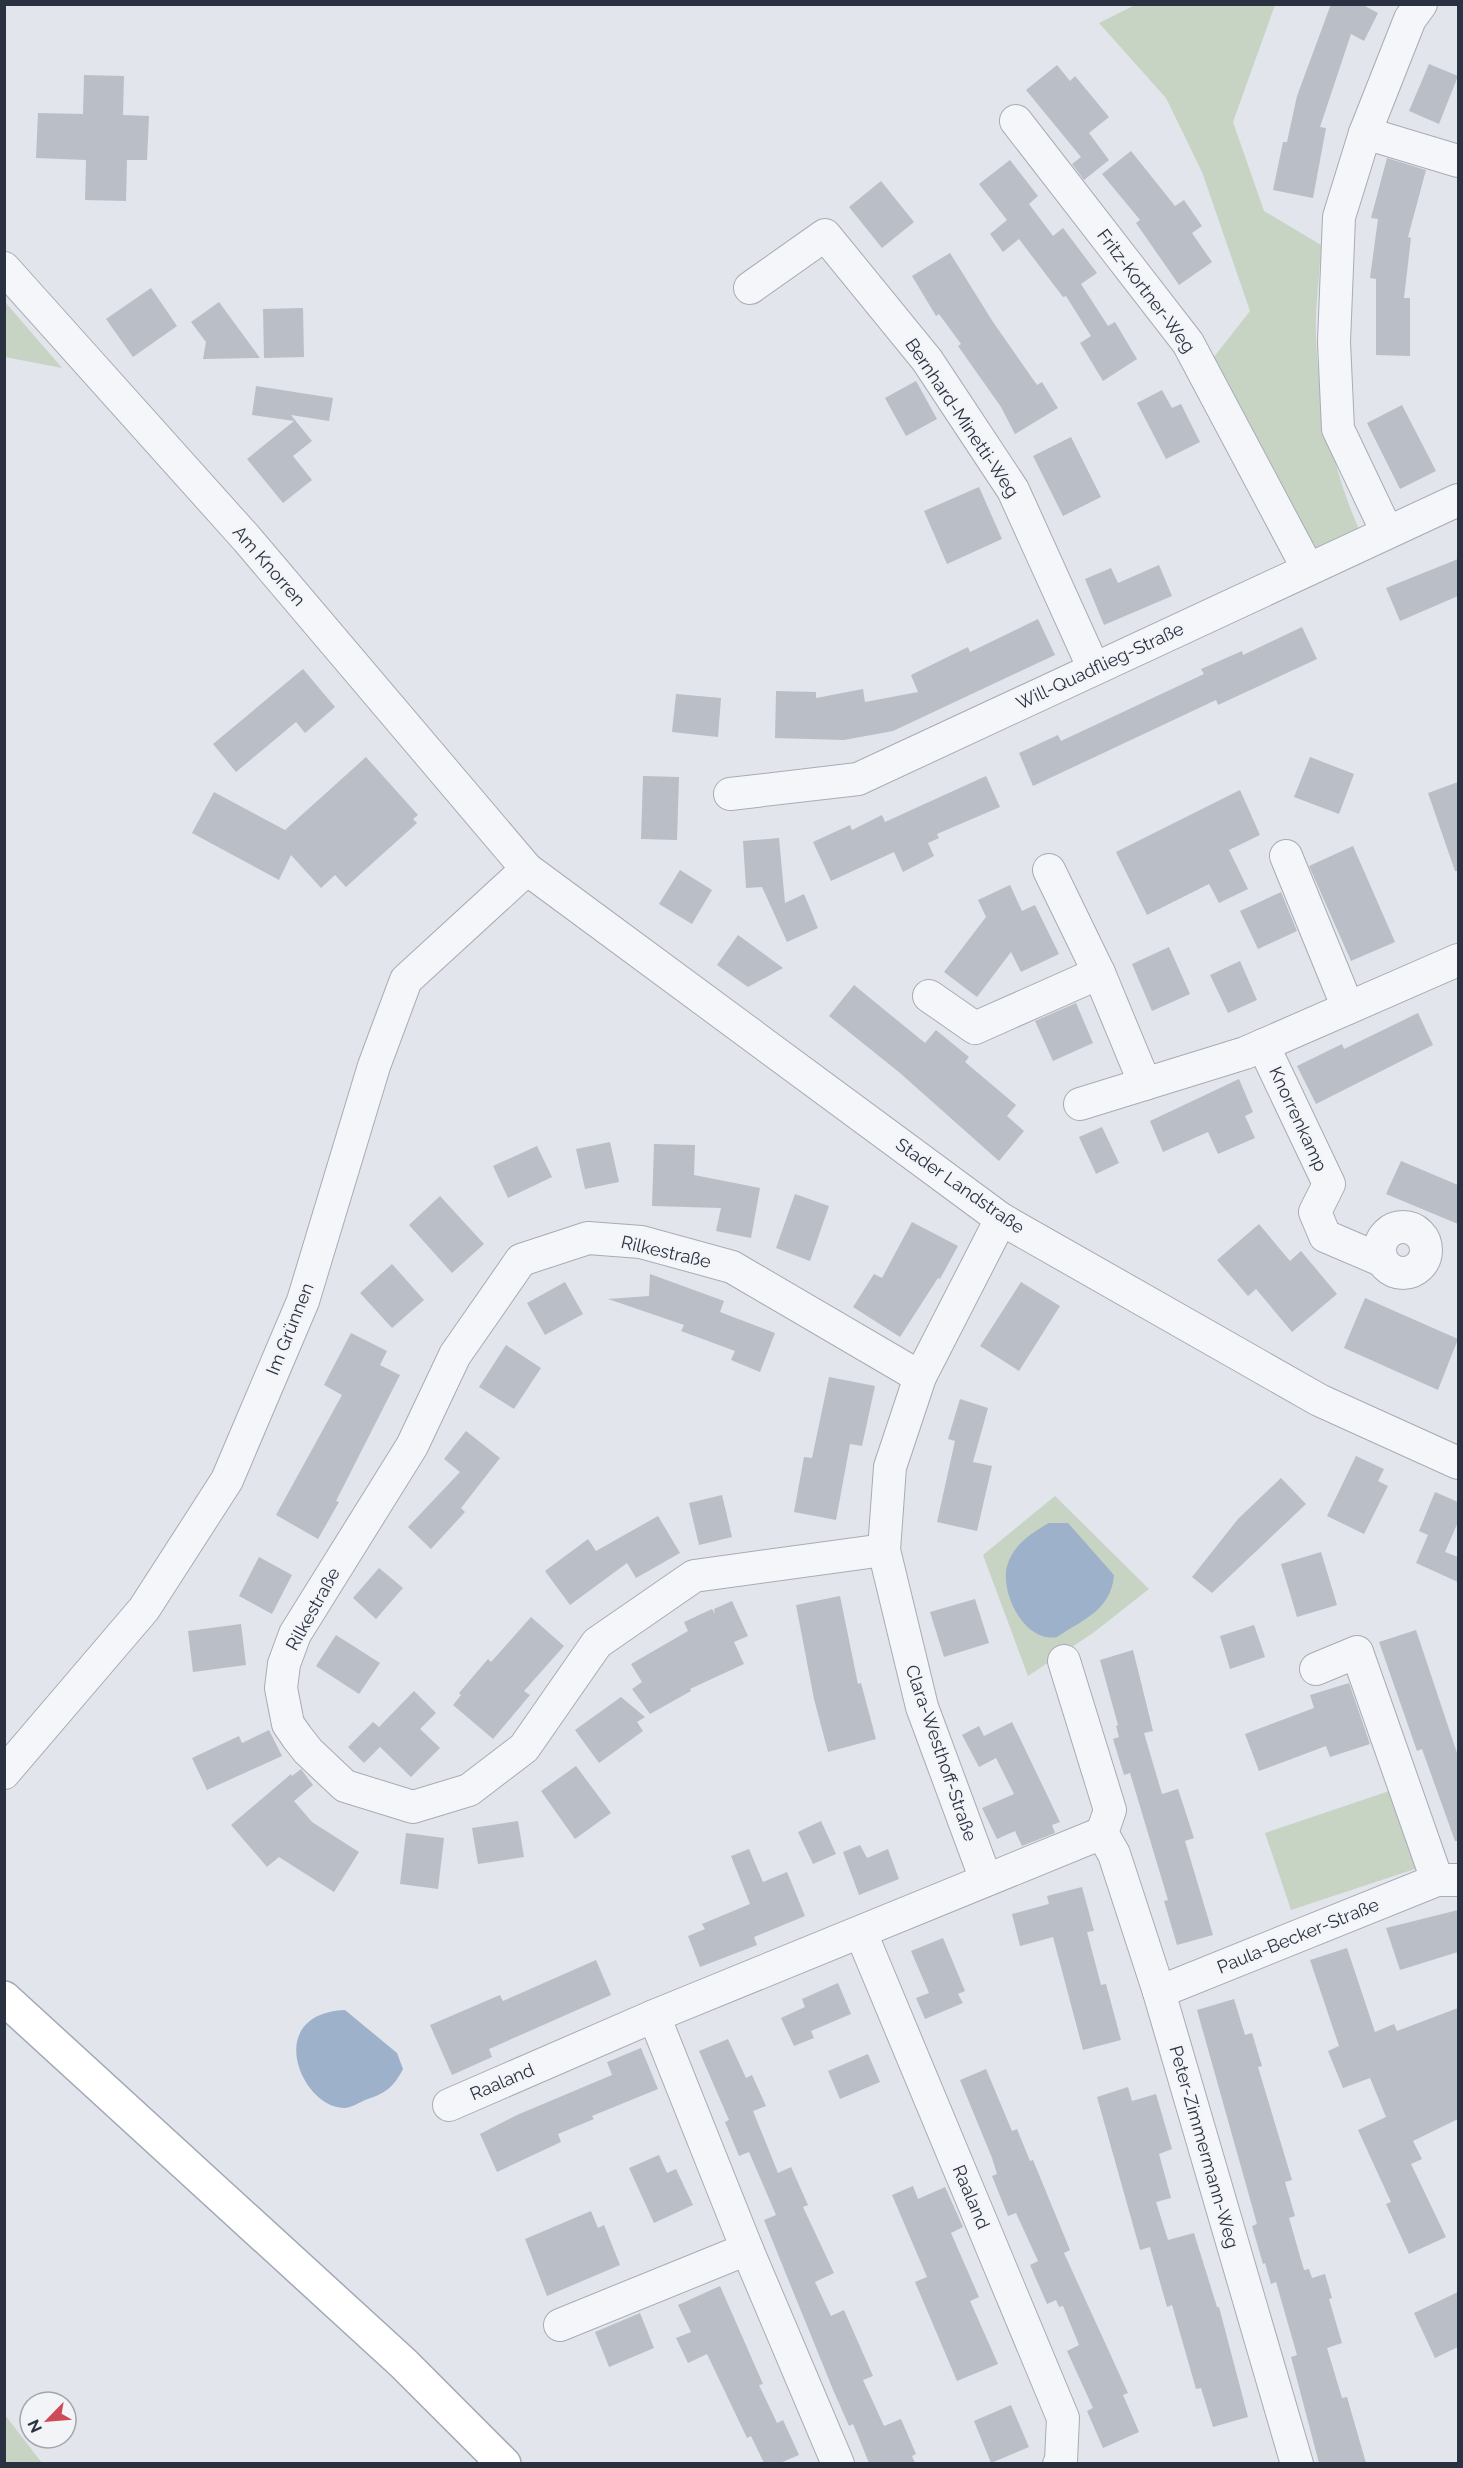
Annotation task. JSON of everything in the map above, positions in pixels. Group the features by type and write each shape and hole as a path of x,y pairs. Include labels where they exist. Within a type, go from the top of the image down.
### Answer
{"main road":[{"path":"4,1998 403,2363 504,2463"}],"street":[{"path":"1387,532 1338,429 1334,342 1339,217 1365,133 1410,19 1421,4"},
{"name":"Fritz-Kortner-Weg","path":"1016,121 1188,343 1308,569"},
{"path":"1365,133 1458,161"},
{"name":"Bernhard-Minetti-Weg","path":"750,288 825,235 927,360 1012,490 1094,669"},
{"name":"Am Knorren","path":"4,268 254,548 527,870"},
{"name":"Will-Quadflieg-Straße","path":"730,794 858,779 1458,500"},
{"path":"1286,856 1348,1008"},
{"name":"Stader Landstraße","path":"527,870 1001,1219 1319,1400 1458,1463"},
{"name":"Im Grünnen","path":"4,1773 144,1610 227,1480 303,1301 374,1066 406,980 527,870"},
{"path":"1049,870 1099,973 1145,1084"},
{"name":"Knorrenkamp","path":"1080,1104 1263,1045 1458,960"},
{"path":"929,996 975,1028 1099,973"},
{"name":"Knorrenkamp","path":"1263,1045 1329,1184 1315,1212 1325,1236 1381,1260"},
{"name":"Clara-Westhoff-Straße","path":"986,1880 922,1707 884,1550 890,1467 920,1377 1001,1219"},
{"name":"Rilkestraße","path":"884,1550 694,1576 597,1643 524,1748 469,1790 413,1807 345,1786 308,1751 288,1724 281,1688 284,1664 295,1634 412,1446 455,1355 520,1260 588,1238 641,1242 732,1267 920,1377"},
{"name":"Paula-Becker-Straße","path":"1159,1992 1448,1880 1357,1652 1316,1669"},
{"path":"986,1880 1102,1833 1110,1810 1065,1661"},
{"name":"Peter-Zimmermann-Weg","path":"1102,1833 1114,1854 1159,1992 1297,2463"},
{"name":"Raaland","path":"449,2105 654,2016 986,1880"},
{"name":"Raaland","path":"861,1933 1063,2418 1061,2461 1059,2463"},
{"path":"654,2016 747,2249 838,2463"},
{"path":"560,2325 747,2249"}],"green space":[{"path":"1135,5 1275,5 1233,122 1264,211 1321,245 1316,325 1320,385 1334,458 1358,527 1354,536 1319,551 1296,532 1210,362 1250,311 1202,172 1166,98 1099,23"},
{"path":"5,302 62,368 5,357"},
{"path":"1055,1496 1149,1589 1093,1633 1028,1676 983,1555"},
{"path":"1398,1788 1424,1866 1291,1910 1265,1833"},
{"path":"5,2415 18,2432 18,2450 32,2450 42,2463 5,2463"}],"water":[{"path":"1049,1523 1068,1523 1114,1575 1108,1597 1102,1605 1086,1619 1057,1637 1045,1637 1025,1625 1011,1602 1006,1577 1007,1566 1018,1546 1029,1535"},
{"path":"345,2010 397,2053 403,2069 396,2081 384,2092 344,2108 328,2104 314,2093 304,2078 297,2060 297,2043 304,2027 319,2015"}],"building":[{"path":"1331,4 1361,4 1378,13 1364,41 1351,34 1320,127 1326,128 1313,198 1273,190 1283,142 1287,142 1297,96"},
{"path":"1429,64 1458,76 1439,124 1409,111"},
{"path":"1057,65 1070,81 1075,76 1109,117 1089,133 1109,160 1084,180 1072,164 1081,157 1026,90"},
{"path":"84,75 124,76 123,115 149,116 147,160 127,160 126,201 85,200 86,160 36,158 38,113 83,114"},
{"path":"1131,151 1175,206 1184,200 1202,226 1192,233 1212,262 1179,285 1136,223 1140,220 1102,174"},
{"path":"1387,158 1426,170 1408,237 1411,238 1404,298 1410,298 1410,356 1376,355 1376,279 1370,278 1378,219 1371,218"},
{"path":"1010,160 1038,196 1029,204 1053,236 1063,228 1097,273 1081,284 1108,326 1115,322 1137,359 1103,381 1080,343 1091,336 1066,296 1063,297 1019,239 1003,252 990,234 1007,220 979,184"},
{"path":"881,181 914,222 882,248 849,207"},
{"path":"950,253 993,322 1037,385 1042,382 1058,408 1015,434 1001,407 958,346 961,344 939,314 936,316 912,276"},
{"path":"151,288 177,326 133,357 106,319"},
{"path":"219,302 260,358 203,359 206,342 191,322"},
{"path":"303,308 304,357 264,358 263,309"},
{"path":"916,381 937,419 906,436 885,398"},
{"path":"256,386 333,398 329,421 291,415 312,441 293,456 312,480 283,503 247,459 294,421 252,415"},
{"path":"1162,390 1172,408 1181,404 1200,442 1166,459 1137,403"},
{"path":"1402,405 1436,471 1400,489 1367,423"},
{"path":"1071,437 1101,497 1063,516 1033,456"},
{"path":"979,487 1002,539 947,564 924,511"},
{"path":"1458,559 1458,596 1400,621 1386,588"},
{"path":"1159,565 1172,596 1104,625 1085,579 1111,568 1118,583"},
{"path":"1038,619 1055,655 893,731 844,740 775,738 776,691 816,692 816,698 863,689 865,702 918,692 911,675 968,647 970,652"},
{"path":"1302,627 1317,659 1218,705 1216,700 1033,786 1019,753 1058,735 1061,741 1204,674 1201,669 1242,651 1243,655"},
{"path":"303,669 335,707 305,733 296,722 236,772 213,744"},
{"path":"676,694 721,698 718,737 672,732"},
{"path":"366,757 418,815 413,819 417,823 346,887 335,875 321,888 291,855 279,880 192,833 214,792 285,830"},
{"path":"1310,757 1354,774 1339,814 1294,797"},
{"path":"643,776 679,777 677,840 641,839"},
{"path":"986,776 1000,807 937,834 939,838 928,843 934,856 903,872 894,852 831,881 813,842 850,825 852,830 882,815 885,822"},
{"path":"1458,782 1458,871 1455,871 1428,793"},
{"path":"1240,790 1260,835 1229,850 1248,889 1219,903 1209,884 1147,915 1116,852"},
{"path":"779,838 785,903 804,894 818,928 787,942 762,887 746,888 743,841"},
{"path":"1353,846 1395,942 1351,961 1309,866"},
{"path":"680,870 712,890 692,924 659,904"},
{"path":"1010,885 1022,911 1035,905 1059,954 1021,972 1011,952 977,997 944,972 986,917 978,900"},
{"path":"1281,892 1297,931 1258,949 1240,911"},
{"path":"738,935 783,968 748,987 717,965"},
{"path":"1169,947 1190,994 1152,1011 1132,964"},
{"path":"1240,961 1257,1000 1228,1013 1210,975"},
{"path":"854,985 925,1043 936,1030 969,1057 965,1062 1016,1105 1007,1116 1024,1131 999,1161 900,1073 829,1016"},
{"path":"1076,1003 1093,1043 1053,1061 1035,1021"},
{"path":"1418,1013 1433,1045 1316,1104 1297,1066 1342,1044 1344,1049"},
{"path":"1239,1079 1253,1112 1245,1116 1255,1138 1218,1154 1208,1132 1163,1152 1150,1121"},
{"path":"1102,1127 1119,1163 1096,1174 1079,1137"},
{"path":"610,1142 619,1182 585,1189 576,1149"},
{"path":"654,1144 695,1145 694,1175 760,1188 751,1238 716,1231 721,1208 652,1206"},
{"path":"537,1146 552,1177 508,1198 493,1166"},
{"path":"1401,1161 1458,1185 1458,1224 1386,1194"},
{"path":"795,1194 829,1206 810,1261 776,1248"},
{"path":"440,1196 484,1244 452,1273 409,1225"},
{"path":"912,1222 958,1246 940,1279 938,1278 900,1337 853,1307 874,1274 882,1278"},
{"path":"1259,1224 1290,1261 1301,1251 1337,1294 1292,1332 1256,1289 1248,1296 1217,1260"},
{"path":"392,1264 424,1300 392,1328 360,1293"},
{"path":"650,1274 724,1301 720,1312 775,1333 760,1372 731,1360 735,1351 681,1331 684,1325 608,1299 649,1296"},
{"path":"565,1282 583,1314 545,1335 527,1303"},
{"path":"1021,1282 1060,1306 1019,1371 980,1346"},
{"path":"1365,1298 1458,1339 1438,1390 1344,1348"},
{"path":"351,1333 387,1351 380,1365 400,1375 336,1501 339,1502 318,1539 276,1515 342,1395 324,1385"},
{"path":"506,1345 541,1368 514,1409 479,1387"},
{"path":"829,1377 875,1386 862,1446 850,1444 836,1520 794,1512 804,1457 812,1458"},
{"path":"960,1399 988,1408 973,1462 992,1466 977,1531 937,1522 955,1441 948,1439"},
{"path":"466,1431 500,1458 461,1508 465,1512 431,1549 408,1527 460,1472 444,1459"},
{"path":"1356,1456 1384,1469 1378,1481 1388,1486 1364,1534 1327,1516"},
{"path":"1281,1478 1306,1504 1212,1593 1192,1577 1238,1519"},
{"path":"1435,1492 1458,1502 1458,1522 1445,1552 1458,1557 1458,1582 1416,1563 1428,1535 1419,1531"},
{"path":"722,1495 732,1537 699,1545 689,1503"},
{"path":"658,1516 680,1553 636,1578 627,1563 570,1605 545,1571 588,1539 596,1551"},
{"path":"1321,1552 1337,1605 1297,1617 1281,1564"},
{"path":"259,1557 292,1575 272,1614 239,1596"},
{"path":"379,1568 403,1588 376,1619 353,1598"},
{"path":"840,1596 858,1684 861,1683 876,1739 828,1752 814,1699 796,1605"},
{"path":"975,1599 989,1643 944,1657 930,1612"},
{"path":"732,1601 748,1636 734,1642 744,1664 690,1689 691,1691 650,1714 632,1689 642,1682 631,1664 688,1631 684,1622 712,1609 715,1614 714,1609"},
{"path":"531,1617 564,1646 524,1691 530,1695 493,1739 453,1705 461,1695 459,1693 488,1659 491,1662"},
{"path":"241,1624 246,1665 193,1672 188,1631"},
{"path":"1254,1625 1265,1657 1230,1669 1220,1636"},
{"path":"1416,1630 1458,1756 1458,1841 1455,1841 1422,1749 1417,1751 1379,1642"},
{"path":"336,1635 380,1663 359,1694 316,1666"},
{"path":"1133,1650 1153,1731 1144,1733 1162,1794 1178,1789 1194,1838 1185,1841 1213,1935 1177,1945 1164,1901 1168,1900 1130,1773 1124,1775 1113,1739 1119,1737 1116,1726 1118,1725 1100,1660"},
{"path":"1349,1683 1370,1744 1330,1757 1326,1746 1259,1771 1245,1734 1314,1708 1310,1695"},
{"path":"414,1691 436,1713 420,1729 440,1748 411,1777 380,1747 364,1763 348,1747 373,1722 379,1727"},
{"path":"621,1697 645,1717 637,1722 643,1731 599,1763 575,1730"},
{"path":"1012,1722 1060,1822 1052,1825 1055,1833 1022,1846 1015,1831 997,1839 982,1808 1014,1794 996,1758 979,1767 962,1735 979,1726 984,1736"},
{"path":"269,1730 282,1756 207,1790 192,1758 239,1736 242,1743"},
{"path":"576,1766 611,1813 575,1839 541,1791"},
{"path":"301,1769 313,1785 294,1801 312,1822 359,1852 334,1892 279,1857 267,1867 231,1825 291,1774 292,1776"},
{"path":"518,1821 524,1857 478,1864 472,1828"},
{"path":"821,1821 836,1854 813,1864 798,1832"},
{"path":"406,1833 444,1838 438,1889 400,1884"},
{"path":"860,1845 867,1858 888,1849 899,1879 859,1895 843,1852"},
{"path":"749,1849 763,1882 787,1872 805,1916 754,1937 757,1945 700,1967 688,1936 705,1929 702,1924 750,1904 731,1856"},
{"path":"1082,1887 1094,1931 1087,1932 1101,1985 1106,1984 1121,2040 1083,2050 1053,1937 1020,1946 1012,1914 1049,1904 1047,1896"},
{"path":"1458,1910 1458,1952 1400,1970 1386,1928"},
{"path":"943,1938 965,1991 958,1994 963,2003 925,2019 916,1998 929,1993 911,1951"},
{"path":"1347,1948 1375,2032 1394,2024 1397,2031 1458,2008 1458,2119 1413,2141 1422,2159 1411,2164 1446,2237 1409,2254 1386,2204 1391,2202 1358,2130 1386,2117 1370,2078 1343,2088 1328,2051 1339,2046 1310,1960"},
{"path":"596,1960 611,1995 489,2049 492,2057 452,2075 430,2025 500,1995 503,2001"},
{"path":"838,1983 851,2014 811,2031 814,2038 794,2046 781,2018 805,2007 802,1999"},
{"path":"1234,1999 1245,2035 1252,2033 1262,2066 1258,2067 1292,2180 1285,2182 1295,2216 1289,2218 1304,2270 1309,2269 1312,2278 1325,2274 1332,2298 1329,2299 1342,2343 1327,2348 1342,2398 1347,2397 1366,2463 1319,2463 1291,2357 1297,2355 1276,2282 1271,2284 1265,2263 1263,2264 1252,2226 1257,2224 1197,2010"},
{"path":"728,2039 746,2078 752,2075 766,2106 753,2111 778,2173 791,2167 808,2205 803,2207 834,2273 815,2282 831,2316 844,2310 873,2376 863,2380 884,2426 901,2419 916,2454 912,2456 915,2463 869,2463 853,2424 849,2426 834,2392 764,2220 776,2215 749,2152 739,2156 725,2122 729,2120 699,2051"},
{"path":"641,2048 658,2089 592,2116 594,2119 558,2134 561,2142 497,2172 480,2134 517,2115 612,2075 607,2062"},
{"path":"868,2054 880,2082 840,2099 828,2071"},
{"path":"986,2069 1012,2131 1017,2129 1030,2161 1033,2160 1070,2250 1064,2253 1128,2393 1123,2395 1139,2432 1103,2448 1087,2411 1093,2408 1067,2351 1079,2345 1063,2306 1059,2307 1056,2300 1047,2304 1030,2265 1038,2261 1016,2213 1008,2216 992,2176 997,2174 992,2158 960,2080"},
{"path":"1128,2087 1132,2101 1156,2094 1172,2149 1159,2154 1171,2198 1156,2202 1168,2240 1194,2233 1217,2307 1219,2307 1248,2417 1213,2427 1201,2388 1196,2389 1172,2305 1167,2307 1150,2247 1140,2250 1097,2097"},
{"path":"659,2155 667,2173 676,2169 693,2205 654,2223 629,2168"},
{"path":"913,2186 918,2199 945,2187 963,2227 951,2233 979,2297 970,2301 998,2364 957,2381 915,2282 927,2277 892,2195"},
{"path":"591,2211 598,2228 604,2225 620,2265 547,2296 525,2239"},
{"path":"720,2286 763,2384 759,2385 777,2423 783,2420 799,2455 780,2463 764,2463 751,2436 747,2438 707,2354 688,2363 676,2338 691,2332 678,2305"},
{"path":"1458,2292 1458,2347 1435,2358 1414,2313"},
{"path":"640,2313 654,2348 609,2367 595,2332"},
{"path":"1011,2405 1029,2447 991,2463 974,2421"}]}
